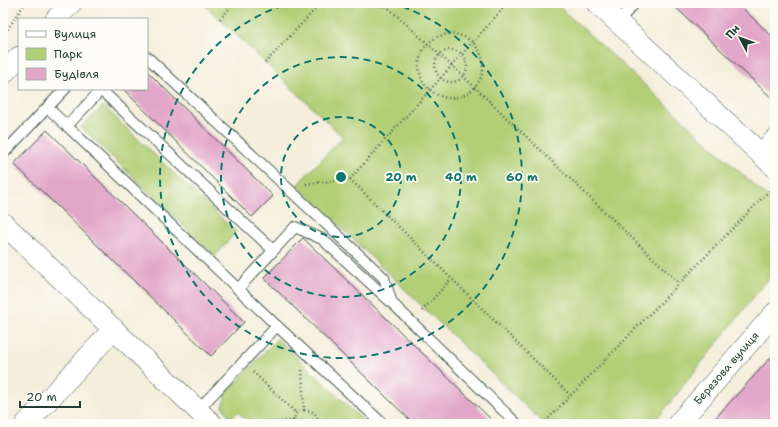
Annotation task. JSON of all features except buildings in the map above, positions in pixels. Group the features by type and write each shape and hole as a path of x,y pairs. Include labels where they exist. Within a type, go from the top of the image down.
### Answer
{"street":[{"path":"57,18 71,3"},
{"path":"597,3 770,154"},
{"path":"3,74 18,58"},
{"path":"3,223 205,417"},
{"name":"Березова вулиця","path":"678,424 775,313"},
{"path":"26,424 114,329"}],"lane":[{"path":"617,22 635,3"},
{"path":"148,58 384,278 392,303"},
{"path":"3,154 64,90"},
{"path":"67,126 102,90 273,250"},
{"path":"48,108 382,424"},
{"path":"238,288 295,227 322,239 392,303 517,424"},
{"path":"205,417 243,362 277,326"}],"path":[{"path":"3,36 25,3"},
{"path":"220,19 234,3"},
{"path":"266,63 321,3"},
{"path":"383,3 463,76 678,283"},
{"path":"305,184 350,179 508,3"},
{"path":"454,33 473,41 480,49 484,59 484,69 481,79 475,88 468,94 458,98 438,96 430,90 420,73 419,62 427,44 444,34 454,33"},
{"path":"448,50 453,50 462,54 465,58 467,67 460,80 450,82 441,78 435,64 440,55 448,50"},
{"path":"350,179 570,395"},
{"path":"543,424 678,283 775,186"},
{"path":"411,323 451,279"},
{"path":"304,410 301,357 305,352"},
{"path":"243,362 296,413"},
{"path":"296,413 304,410 312,411 317,415 318,422 367,421 373,415"},
{"path":"245,424 293,422 296,413"}],"green space":[{"path":"203,3 555,3 775,204 775,270 653,424 544,424 297,185 343,137"},
{"path":"103,106 236,232 215,256 81,127"},
{"path":"277,339 367,424 250,424 238,412 230,418 223,407 226,393"}]}
